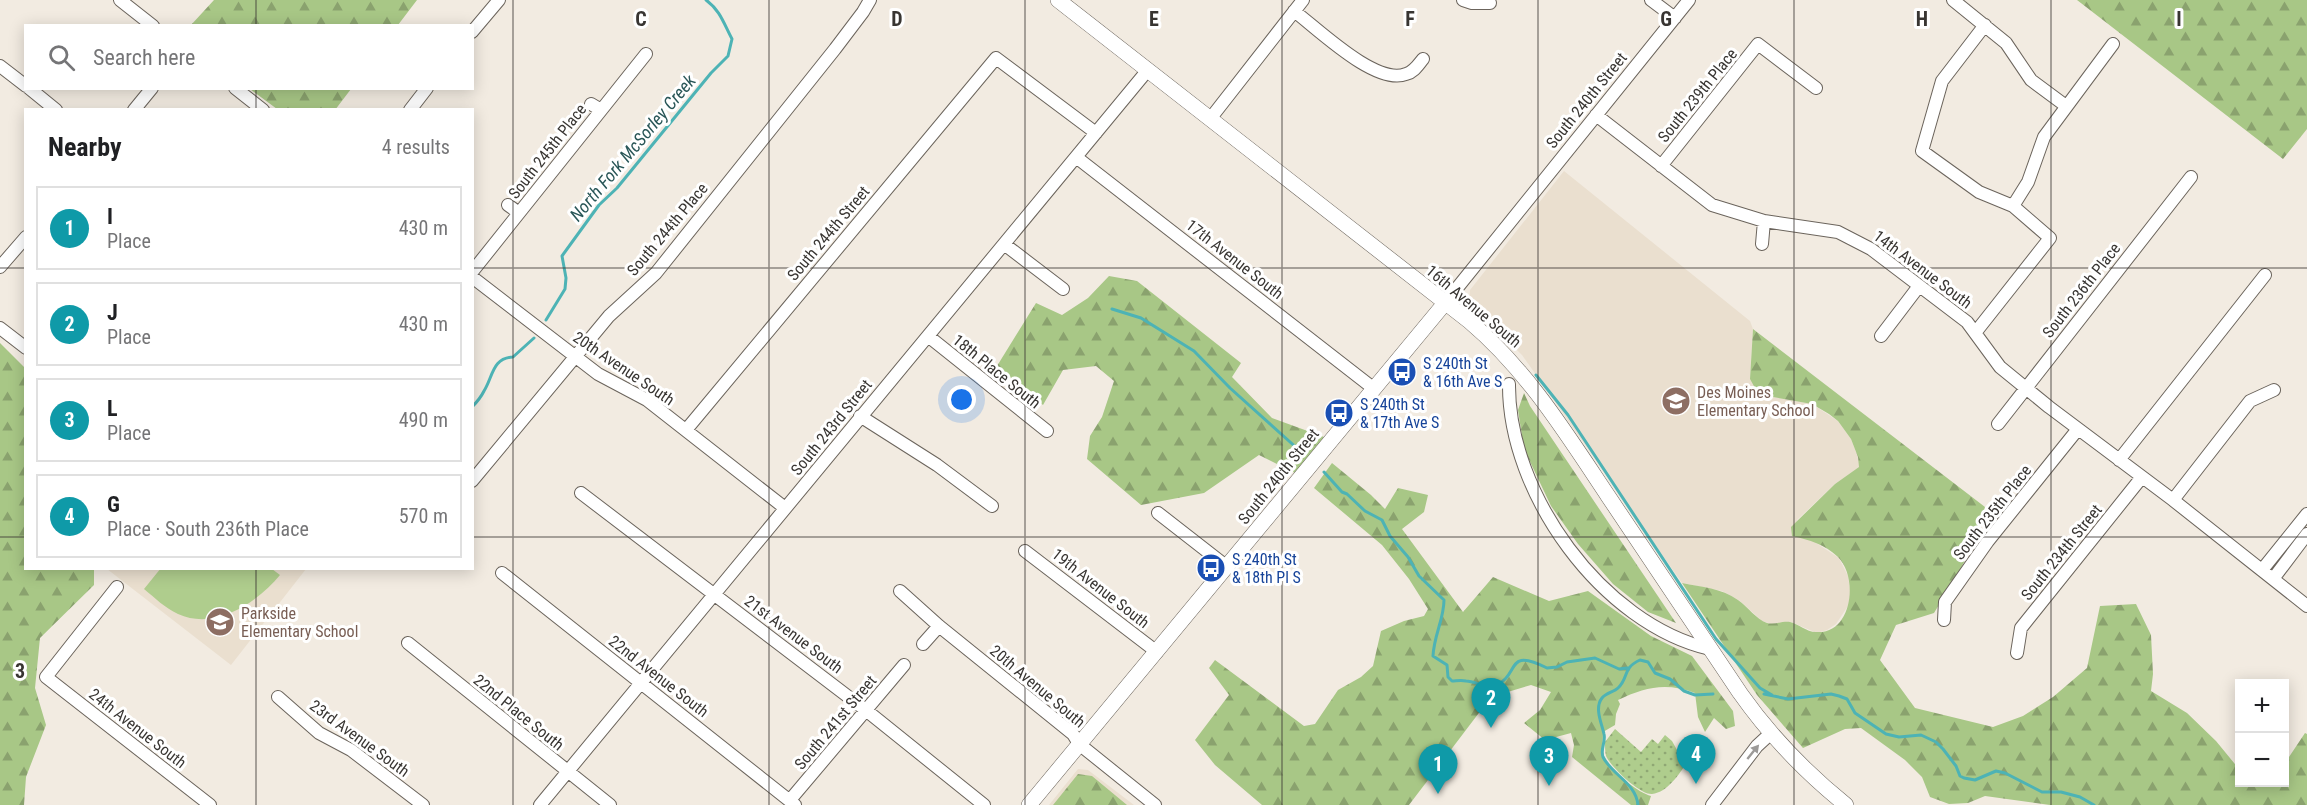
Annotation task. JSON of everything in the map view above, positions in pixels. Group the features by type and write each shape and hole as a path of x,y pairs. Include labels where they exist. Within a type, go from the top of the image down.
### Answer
{"main road":[{"name":"16th Avenue South","path":"1058,0 1484,334 1517,366 1537,391 1710,649 1770,734 1810,775 1846,805"},
{"name":"South 240th Street","path":"1029,805 1445,303"}],"street":[{"path":"120,0 150,24"},
{"path":"474,30 499,0"},
{"name":"South 244th Place","path":"474,479 613,312 656,273 764,130 831,46 863,12 870,0"},
{"path":"1210,119 1303,0"},
{"path":"1463,0 1472,3 1490,3"},
{"path":"1651,0 1675,18"},
{"name":"South 240th Street","path":"1445,303 1689,0"},
{"path":"1953,0 2006,43 2031,80 2066,106"},
{"path":"1294,11 1346,51 1380,73 1389,76 1404,75 1413,70 1423,59"},
{"path":"1975,333 2050,238 2013,207 1979,192 1922,151 1942,81 1985,25"},
{"name":"South 239th Place","path":"1661,166 1758,44 1816,88"},
{"path":"2013,207 2028,182 2044,137 2113,44"},
{"name":"South 245th Place","path":"474,269 519,213 596,107 646,54"},
{"name":"South 244th Street","path":"686,430 996,58 1096,133"},
{"path":"1,69 24,85"},
{"name":"South 243rd Street","path":"540,805 1148,70"},
{"path":"31,90 53,108"},
{"path":"136,108 150,90"},
{"path":"238,90 261,108"},
{"path":"412,108 425,90"},
{"name":"14th Avenue South","path":"1596,115 1712,204 1764,221 1843,233 1871,249 1966,322 1995,362 2307,606"},
{"name":"17th Avenue South","path":"1076,157 1373,388"},
{"name":"South 236th Place","path":"1998,424 2191,177"},
{"name":"South 245th Place","path":"508,205 519,213"},
{"path":"1762,244 1764,221"},
{"path":"0,267 24,239"},
{"path":"1004,244 1063,289"},
{"path":"2119,460 2265,274"},
{"name":"20th Avenue South","path":"474,279 607,380 637,393 785,508"},
{"path":"1881,336 1919,286"},
{"path":"0,328 24,346"},
{"name":"18th Place South","path":"928,336 1047,431"},
{"path":"1509,384 1512,426 1522,462 1543,507 1578,560 1606,591 1635,613 1681,639 1710,649"},
{"path":"2173,500 2250,401 2274,390"},
{"path":"860,416 937,465 992,506"},
{"name":"South 235th Place","path":"1944,620 1945,602 2078,429"},
{"name":"South 234th Street","path":"2017,652 2021,628 2142,477"},
{"name":"21st Avenue South","path":"581,493 867,711 984,805"},
{"path":"1158,513 1226,566"},
{"path":"2262,570 2307,514"},
{"path":"2272,579 2307,534"},
{"name":"19th Avenue South","path":"1025,550 1157,652"},
{"name":"22nd Avenue South","path":"502,573 792,803"},
{"name":"24th Avenue South","path":"117,587 46,677 210,805"},
{"name":"20th Avenue South","path":"900,591 1155,805"},
{"path":"923,644 939,626"},
{"name":"22nd Place South","path":"408,643 609,805"},
{"name":"South 241st Street","path":"792,803 904,665"},
{"name":"23rd Avenue South","path":"278,697 319,733 351,750 423,805"},
{"path":"1712,805 1757,746 1770,734"}],"shaded area":[{"name":"Des Moines Elementary School","path":"1564,171 1750,321 1753,329 1750,379 1773,397 1812,404 1838,421 1851,439 1860,467 1835,484 1797,520 1813,541 1839,558 1848,576 1851,596 1848,606 1836,624 1827,630 1817,633 1791,622 1771,624 1762,621 1740,601 1722,591 1682,583 1522,355 1469,303 1470,290"},
{"name":"Parkside Elementary School","path":"108,570 305,570 231,665"},
{"path":"1078,769 1088,770 1134,805 1049,805"}],"green space":[{"path":"214,0 417,0 399,24 192,24"},
{"path":"2077,0 2307,0 2307,129 2283,159"},
{"path":"251,90 350,90 337,108 276,108"},
{"path":"1109,276 1137,281 1241,363 1232,377 1272,418 1324,437 1295,473 1259,455 1204,493 1141,505 1087,459 1090,436 1102,417 1114,381 1096,366 1063,370 1043,405 997,366 1036,303 1062,315 1088,298"},
{"path":"1753,329 1985,507 1974,543 1934,613 1896,625 1880,660 1915,708 1993,727 2023,716 2053,697 2087,668 2100,606 2136,604 2151,635 2153,674 2151,691 2187,713 2216,741 2235,764 2235,787 2289,787 2289,757 2305,733 2307,734 2307,805 2050,805 1985,796 1968,803 1949,804 1930,797 1922,777 1905,760 1861,728 1845,729 1803,748 1757,695 1682,583 1725,593 1738,600 1759,619 1767,623 1790,622 1812,632 1828,630 1838,624 1848,604 1850,591 1845,566 1827,549 1792,536 1791,527 1835,484 1859,467 1851,439 1838,421 1829,414 1812,404 1773,397 1755,388 1750,379"},
{"path":"0,343 24,367 24,570 94,570 94,585 40,638 35,688 46,725 26,777 24,805 0,805"},
{"path":"1524,393 1530,406 1676,623 1648,612 1613,584 1578,544 1551,506 1524,449 1518,410"},
{"path":"1332,463 1385,509 1398,488 1428,495 1424,512 1402,529 1463,612 1493,577 1549,601 1588,591 1651,636 1692,656 1733,711 1735,726 1726,729 1714,718 1705,732 1698,717 1695,693 1675,688 1647,689 1618,700 1620,704 1615,725 1603,732 1603,751 1607,762 1617,774 1638,790 1651,796 1648,805 1631,805 1572,757 1574,745 1571,733 1545,740 1524,723 1540,710 1551,692 1531,685 1491,697 1409,805 1262,805 1215,765 1195,740 1229,695 1209,668 1215,660 1304,726 1315,724 1338,690 1361,677 1373,666 1381,631 1404,621 1424,616 1428,609 1409,579 1382,545 1314,488"},
{"path":"159,570 273,570 280,575 260,595 247,604 220,617 206,619 178,614 160,603 144,589"},
{"path":"1615,729 1641,752 1652,739 1658,744 1665,735 1689,760 1664,790 1652,794 1647,793 1626,780 1606,756 1605,742"},
{"path":"1078,774 1092,776 1127,805 1053,805"}],"waterway":[{"name":"North Fork McSorley Creek","path":"546,320 565,289 566,278 562,256 599,205 617,188 711,73 728,56 732,39 718,13 706,0"},
{"path":"1112,309 1141,318 1194,351 1230,388 1299,450"},
{"name":"North Fork McSorley Creek","path":"474,405 483,393 497,365 506,358 513,357 534,338"},
{"path":"1536,375 1568,415 1716,639 1760,688 1772,695"},
{"path":"1324,472 1342,492 1365,511 1382,520 1390,536 1408,557 1419,576 1444,600 1433,656 1447,665 1448,677 1452,681 1469,681 1493,686 1502,682 1514,665 1524,660 1547,668 1595,658 1619,669 1627,668"},
{"path":"1638,805 1633,791 1603,757 1604,737 1599,711 1602,698 1618,688 1631,666 1640,660 1648,662 1655,673 1670,679 1684,691 1695,695 1713,694"},
{"path":"1764,694 1788,699 1831,694 1839,696 1847,699 1855,713 1886,734 1899,737 1921,735 1936,742 1956,766 1960,776 1964,778 1975,780 1996,771 2005,773 2042,792 2061,792 2080,797 2094,805"}],"place":[{"name":"S 240th St & 16th Ave S","path":"1402,372"},
{"name":"Des Moines Elementary School","path":"1676,401"},
{"name":"S 240th St & 17th Ave S","path":"1339,413"},
{"name":"S 240th St & 18th Pl S","path":"1211,568"},
{"name":"Parkside Elementary School","path":"220,622"},
{"name":"J","path":"1491,728"},
{"name":"G","path":"1696,784"},
{"name":"L","path":"1549,786"},
{"name":"I","path":"1438,794"}]}
